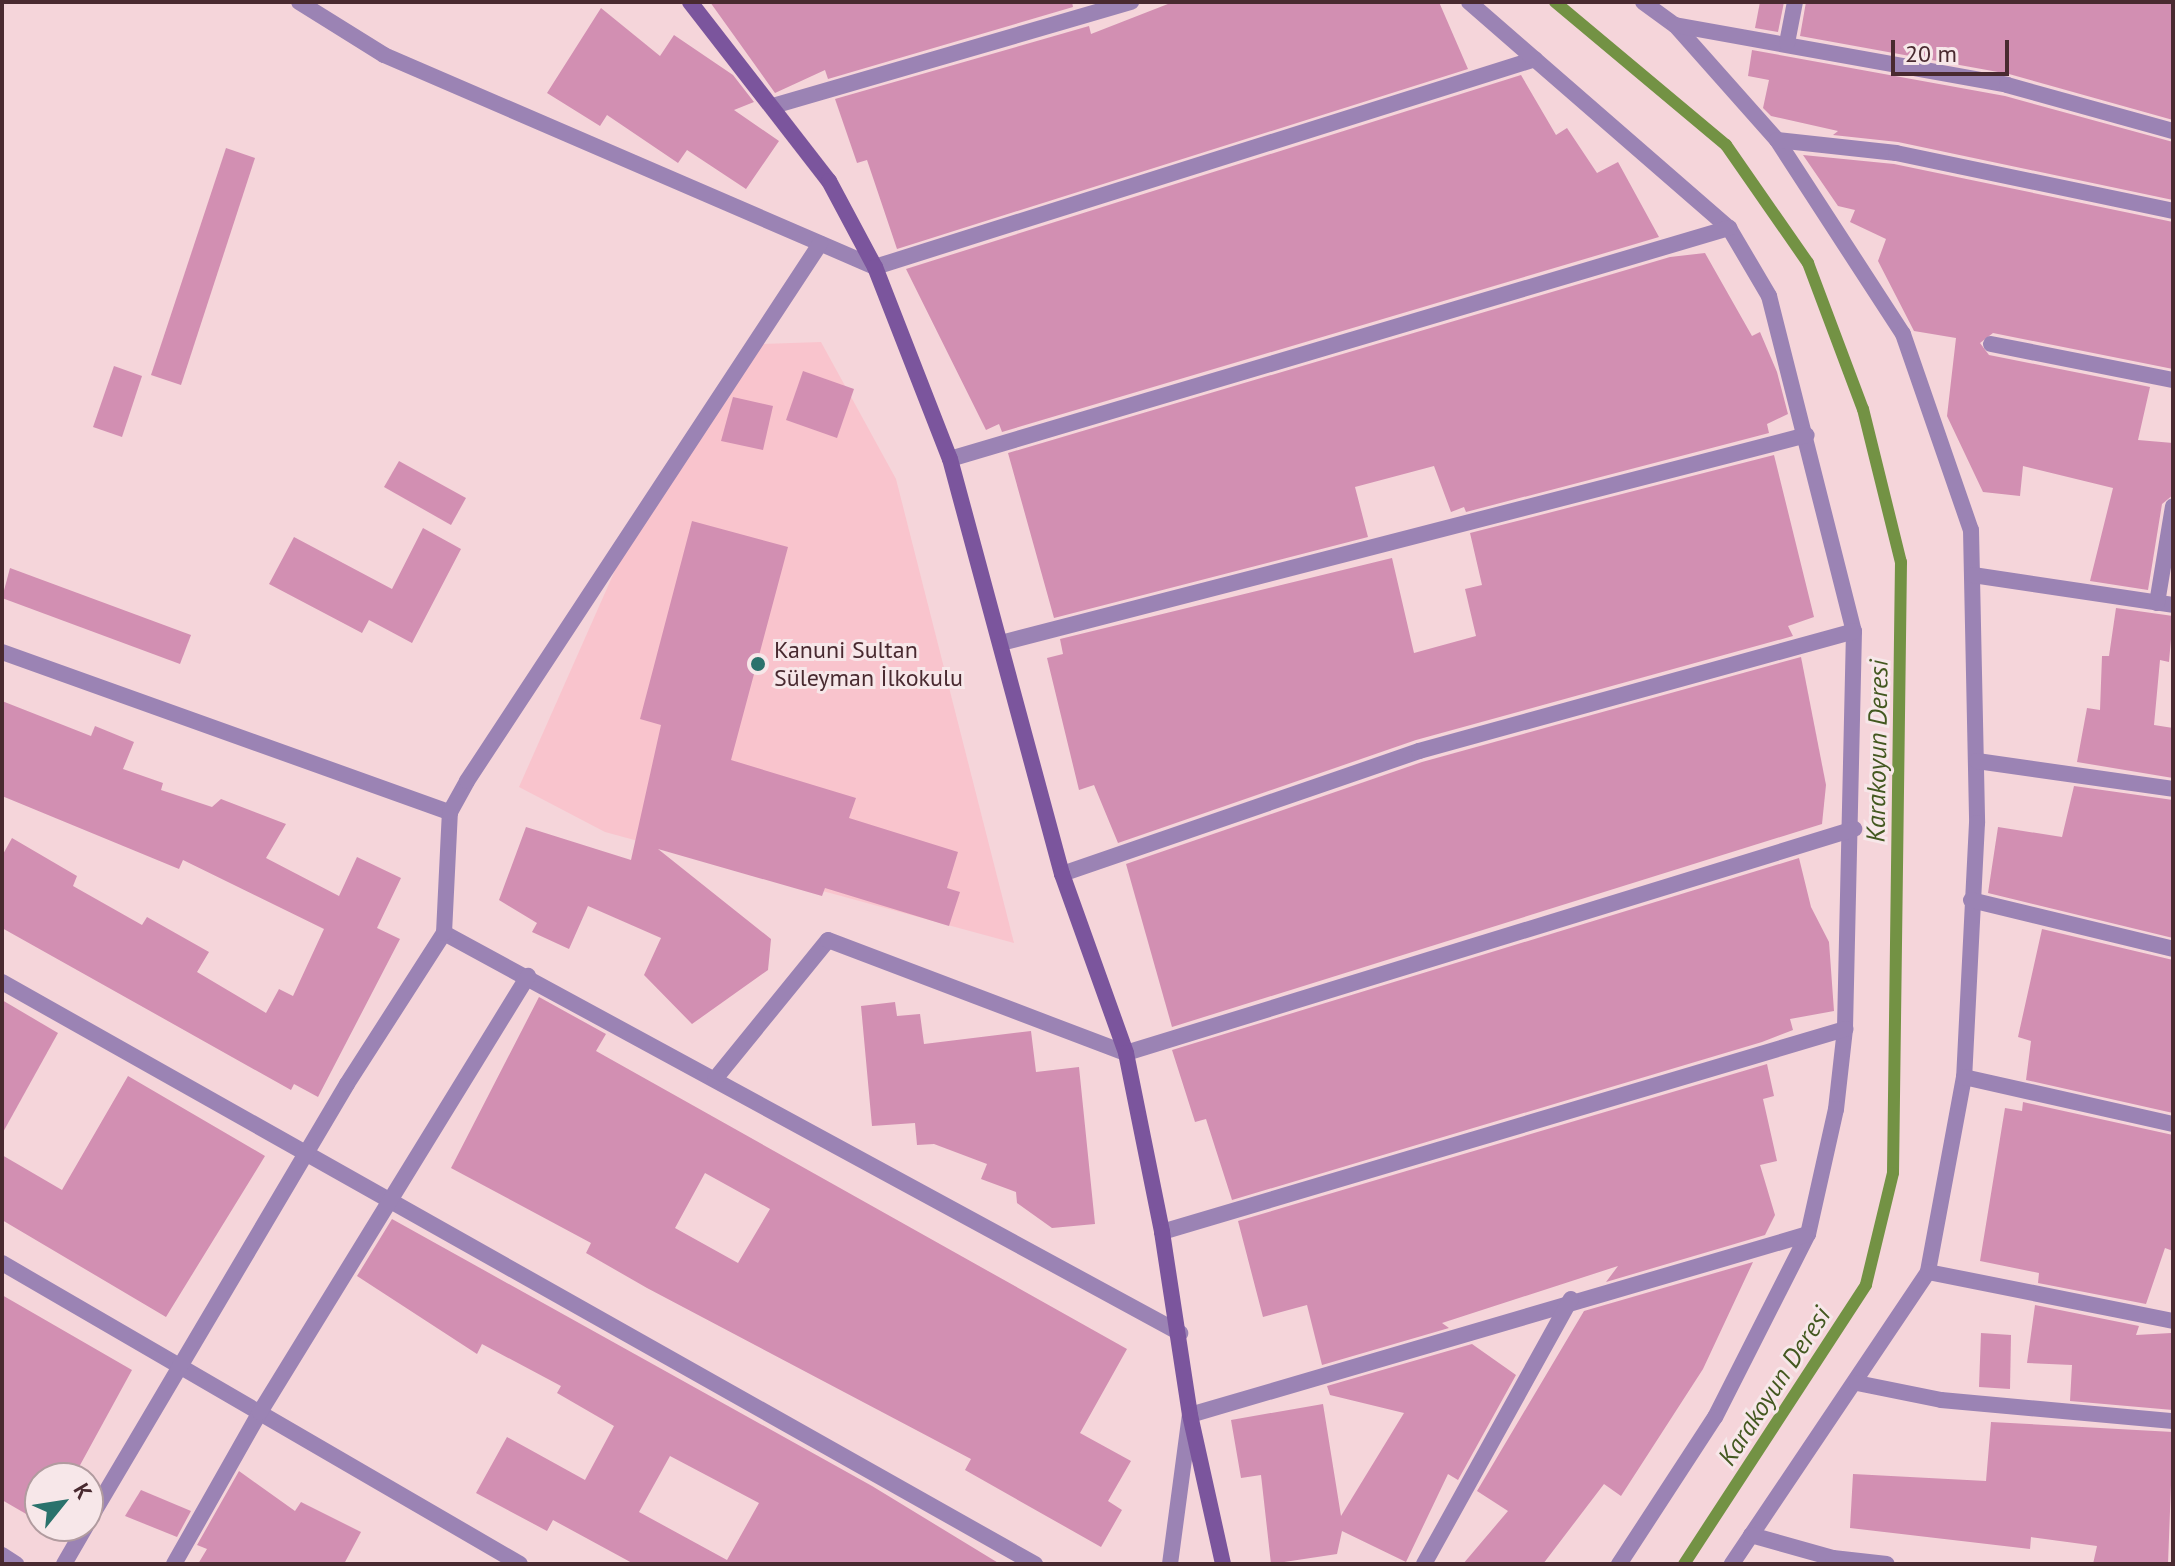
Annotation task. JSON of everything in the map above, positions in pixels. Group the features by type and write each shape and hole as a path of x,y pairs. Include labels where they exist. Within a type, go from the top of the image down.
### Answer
{"main road":[{"path":"690,2 829,181 875,267 950,459 1062,874 1126,1053 1180,1333 1190,1415 1223,1564"}],"street":[{"path":"299,2 384,55 875,267 1535,59"},
{"path":"773,106 1131,2"},
{"path":"1469,2 1729,228 1769,296 1807,435 1854,631 1854,829 1845,1029 1836,1109 1808,1234 1715,1417 1619,1564"},
{"path":"1643,2 1675,25 1777,140 1903,334 1971,530 1977,761 1964,1077 1928,1272 1857,1383 1732,1564"},
{"path":"1787,43 1795,2"},
{"path":"1675,25 2007,85 2173,131"},
{"path":"1777,140 1896,153 2173,211"},
{"path":"950,459 1729,228"},
{"path":"104,1494 176,1369 444,933 450,812 820,244"},
{"path":"1991,344 2173,380"},
{"path":"1001,643 1807,435"},
{"path":"1973,575 2165,604 2173,506"},
{"path":"1062,874 1419,751 1854,631"},
{"path":"2,652 450,812"},
{"path":"1977,761 2173,789"},
{"path":"715,1079 828,940 1126,1053 1854,829"},
{"path":"1971,900 2173,949"},
{"path":"444,933 1180,1333"},
{"path":"174,1564 260,1412 528,976"},
{"path":"2,982 306,1156 390,1197 1035,1564"},
{"path":"1162,1232 1845,1029"},
{"path":"1964,1077 2173,1124"},
{"path":"1170,1564 1190,1415 1316,1383 1571,1299 1808,1234"},
{"path":"2,1263 176,1369 260,1412 520,1564"},
{"path":"1928,1272 2173,1321"},
{"path":"1424,1564 1571,1299"},
{"path":"1857,1383 1941,1400 2173,1421"},
{"path":"1751,1535 1833,1558 1887,1564"},
{"path":"64,1564 77,1542"},
{"path":"2,1555 16,1564"}],"shaded area":[{"name":"Kanuni Sultan Süleyman İlkokulu","path":"821,342 896,479 1014,943 605,832 519,787 628,541 762,344"}],"building":[{"path":"710,2 1072,2 1073,7 828,79 825,70 775,93"},
{"path":"1173,2 1439,2 1468,69 897,249 867,160 857,163 835,99 1089,26 1091,34"},
{"path":"1760,2 1784,2 1778,32 1755,28"},
{"path":"1806,2 2173,2 2173,120 2009,74 1800,36"},
{"path":"601,8 660,56 674,35 733,75 754,102 734,110 779,141 746,189 687,150 678,163 607,115 600,126 547,93"},
{"path":"1752,50 2005,96 2173,142 2173,200 1898,142 1833,135 1838,131 1771,116 1763,108 1769,80 1748,76"},
{"path":"1521,75 1556,135 1567,128 1597,173 1618,162 1659,237 1002,432 999,424 986,430 906,269"},
{"path":"226,148 255,158 181,385 151,375"},
{"path":"1803,155 1894,164 2173,222 2173,369 1993,333 1980,343 1989,355 2150,387 2138,440 2173,443 2173,495 2162,504 2148,590 2090,581 2113,488 2023,466 2020,496 1983,492 1947,416 1956,338 1914,331 1878,261 1886,239 1850,222 1855,210 1838,206"},
{"path":"1705,253 1752,336 1760,332 1777,372 1788,414 1767,424 1769,433 1466,512 1464,507 1451,512 1434,466 1355,487 1368,537 1054,618 1008,453 1670,257"},
{"path":"114,366 142,376 122,437 93,427"},
{"path":"803,371 854,389 837,438 786,420"},
{"path":"733,397 773,406 763,450 721,441"},
{"path":"1774,455 1814,617 1788,626 1793,636 1416,740 1118,843 1094,785 1079,790 1047,658 1063,654 1060,639 1392,558 1414,653 1476,636 1465,589 1482,585 1470,533"},
{"path":"399,461 466,498 451,525 384,487"},
{"path":"692,521 788,547 731,760 856,798 849,818 958,852 947,888 960,892 949,926 825,888 822,896 658,849 771,939 768,970 692,1024 644,975 661,938 588,906 569,949 532,932 537,923 499,900 526,827 631,860 661,725 640,719"},
{"path":"423,528 461,549 412,643 369,620 362,633 269,584 294,537 392,589"},
{"path":"10,568 191,635 180,664 2,598"},
{"path":"2116,608 2173,616 2169,662 2160,660 2154,725 2173,728 2173,778 2077,762 2087,708 2100,710 2102,656 2109,656"},
{"path":"1801,657 1826,785 1822,824 1172,1027 1126,864 1422,762"},
{"path":"2,701 91,736 95,726 134,742 123,769 163,783 161,790 212,807 221,799 286,824 266,858 339,896 357,857 401,878 377,928 400,939 318,1097 294,1084 291,1090 2,928 2,856 12,838 77,876 73,886 142,925 147,917 209,952 197,972 266,1013 279,989 293,996 324,929 183,860 179,869 2,796"},
{"path":"2074,786 2173,800 2173,938 1988,893 1998,827 2062,837"},
{"path":"1799,858 1811,907 1829,942 1834,1011 1790,1019 1793,1030 1762,1042 1232,1200 1206,1119 1195,1122 1172,1050"},
{"path":"2042,929 2173,960 2173,1113 2026,1080 2031,1041 2018,1037"},
{"path":"539,997 606,1034 596,1051 1127,1349 1080,1433 1131,1461 1108,1501 1122,1510 1101,1547 965,1470 971,1459 647,1288 586,1253 591,1243 451,1168","holes":["705,1173 770,1209 738,1263 675,1228"]},
{"path":"2,1000 58,1033 2,1134"},
{"path":"895,1002 897,1016 920,1014 924,1044 1031,1031 1036,1072 1079,1067 1095,1224 1052,1228 1017,1203 1016,1192 981,1179 987,1164 934,1144 917,1145 915,1123 872,1126 861,1006"},
{"path":"1767,1064 1774,1096 1763,1099 1777,1161 1760,1165 1775,1215 1765,1235 1606,1282 1618,1266 1442,1323 1449,1328 1322,1365 1307,1305 1263,1317 1238,1221"},
{"path":"128,1076 265,1156 166,1317 2,1220 2,1155 62,1190"},
{"path":"2023,1102 2173,1135 2173,1251 2165,1248 2146,1304 2038,1283 2039,1273 1980,1261 2005,1108 2022,1111"},
{"path":"392,1219 872,1486 1000,1564 634,1564 553,1520 547,1531 476,1493 507,1437 585,1480 614,1426 557,1393 561,1386 482,1344 477,1354 357,1276","holes":["670,1456 759,1503 727,1560 639,1512"]},
{"path":"1753,1262 1703,1369 1621,1496 1604,1484 1543,1564 1463,1564 1508,1511 1477,1491 1584,1311"},
{"path":"2,1295 132,1370 82,1462 24,1462 24,1513 2,1500"},
{"path":"2035,1305 2139,1326 2136,1335 2171,1333 2173,1410 2070,1401 2072,1365 2027,1363"},
{"path":"1981,1333 2011,1335 2010,1389 1979,1387"},
{"path":"1472,1344 1516,1375 1458,1480 1448,1474 1406,1562 1342,1531 1337,1554 1271,1564 1261,1475 1241,1478 1231,1420 1323,1404 1341,1516 1404,1413 1330,1395 1327,1386"},
{"path":"1991,1422 2173,1432 2168,1564 2093,1564 2097,1546 2031,1537 2030,1549 1850,1528 1853,1474 1986,1481"},
{"path":"239,1471 295,1511 301,1502 361,1532 344,1564 198,1564 207,1549 197,1545"},
{"path":"141,1490 191,1511 177,1537 125,1516"}],"waterway":[{"name":"Karakoyun Deresi","path":"1555,2 1726,145 1808,263 1863,409 1901,562 1893,1173 1866,1285 1684,1564"}],"place":[{"name":"Kanuni Sultan Süleyman İlkokulu","path":"758,664"}]}
